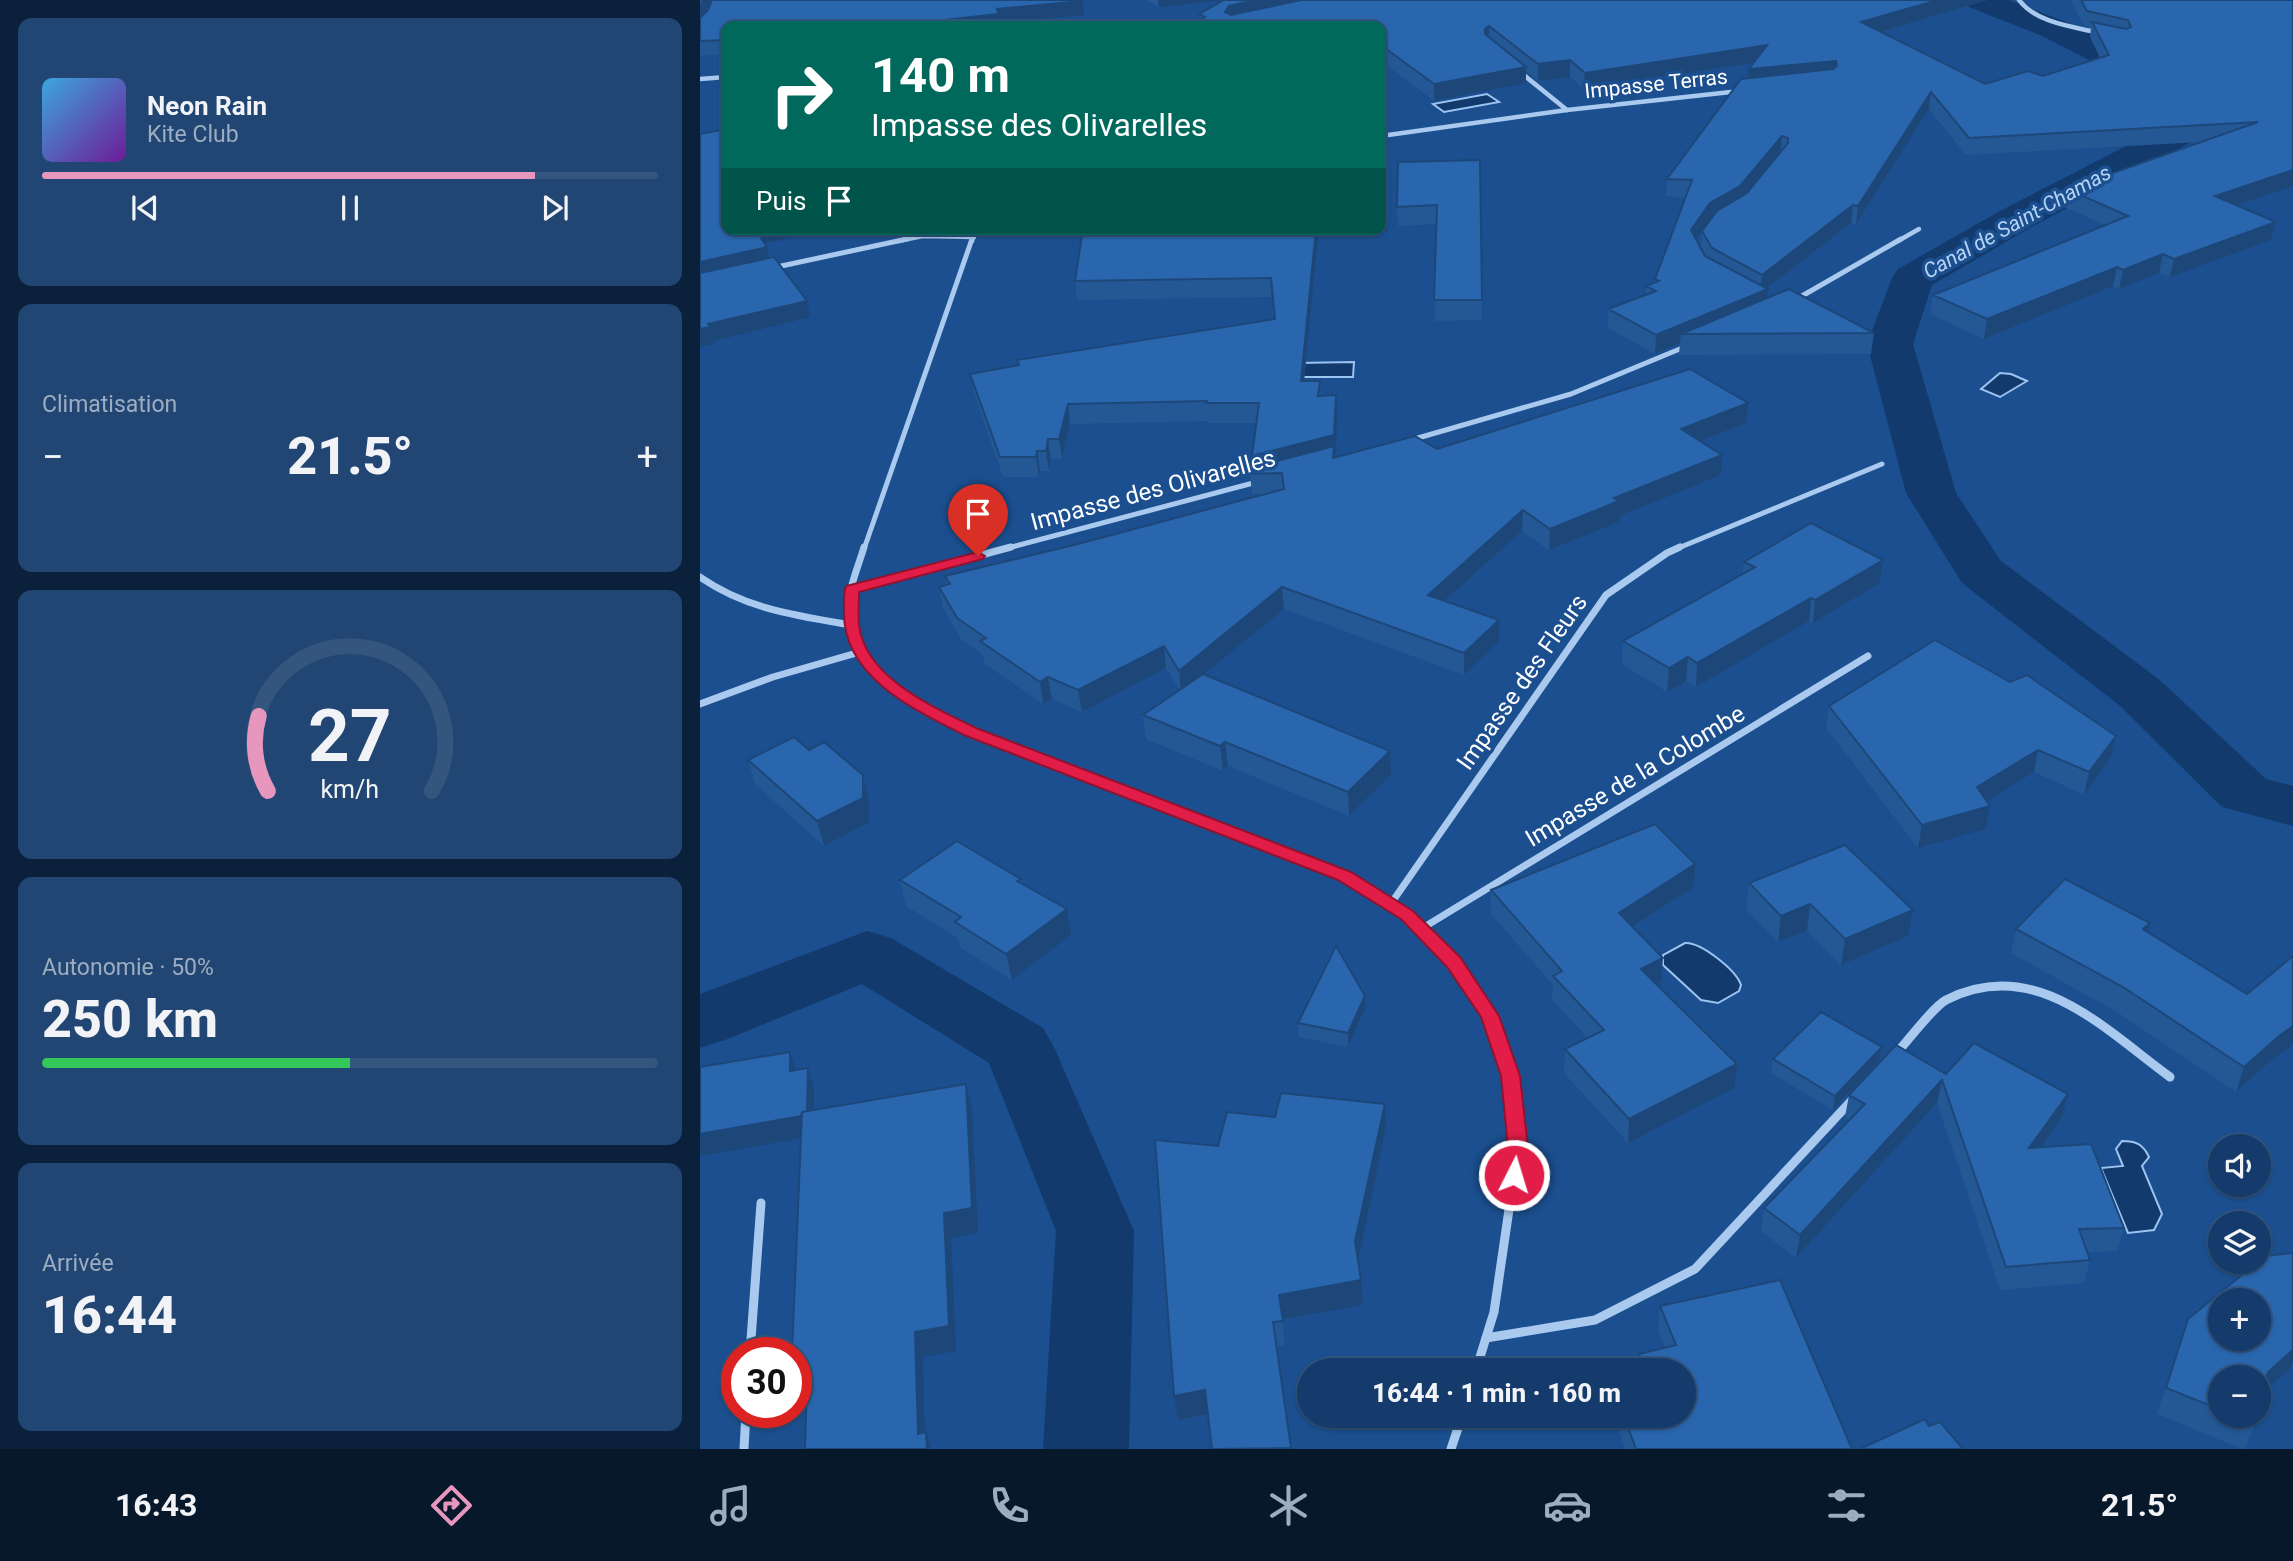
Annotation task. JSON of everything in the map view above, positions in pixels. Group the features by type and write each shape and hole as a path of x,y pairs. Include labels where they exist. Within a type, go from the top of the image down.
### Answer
{"street":[{"path":"2019,0 2021,5 2042,17 2112,37"},
{"name":"Impasse Terras","path":"1518,71 1567,110"},
{"path":"700,79 721,77"},
{"name":"Impasse Terras","path":"1386,135 1567,110 1748,90"},
{"path":"1790,302 1919,229"},
{"path":"759,271 923,236 940,235"},
{"path":"974,235 881,494 851,590 851,625 860,652 874,671 915,704 970,732 1344,876 1407,915 1453,962 1489,1016 1510,1076 1518,1148 1494,1312 1480,1358"},
{"path":"1398,444 1571,394 1693,344"},
{"name":"Impasse des Fleurs","path":"1390,905 1606,595 1667,553 1882,464"},
{"name":"Impasse des Olivarelles","path":"851,590 1265,480"},
{"path":"700,577 715,589 749,605 851,625"},
{"path":"700,704 773,677 860,652"},
{"name":"Impasse de la Colombe","path":"1421,929 1868,656"},
{"path":"1889,1061 1944,1002 1975,990 2020,985 2065,1000 2170,1077"},
{"path":"1486,1338 1595,1320 1695,1269 1861,1090"},
{"path":"751,1337 761,1203"},
{"path":"744,1449 745,1428"},
{"path":"1451,1449 1458,1428"}],"water":[{"path":"1487,94 1499,102 1444,112 1433,104"},
{"path":"1354,362 1353,377 1296,377 1297,363"},
{"path":"2000,373 2011,374 2027,381 2000,397 1981,389"},
{"path":"1685,943 1700,947 1725,965 1738,979 1741,985 1739,991 1718,1003 1701,1000 1663,965 1663,955"},
{"path":"2122,1141 2138,1144 2149,1157 2142,1166 2162,1214 2154,1230 2128,1233 2101,1168 2123,1166 2116,1149"}],"building":[{"path":"712,0 1082,0 997,9 998,14 936,21 721,21 721,40 700,41 700,18 708,10"},
{"path":"1224,0 1256,0 1229,6 1225,12 1231,15 1301,0 1938,0 1861,22 1985,84 2028,71 2043,76 2109,55 2092,22 2126,29 2131,27 2128,20 2087,11 2081,0 2293,0 2293,170 2215,196 2276,222 2174,259 2163,254 2123,270 2117,267 1987,319 1933,295 2128,216 2067,189 2258,122 1969,138 1931,92 1858,206 1853,205 1762,275 1712,248 1702,231 1717,211 1747,193 1788,143 1788,138 1782,136 1740,186 1710,203 1691,230 1705,256 1768,289 1656,335 1608,309 1656,291 1646,286 1659,281 1655,279 1692,180 1667,179 1741,79 1833,69 1837,66 1836,61 1749,69 1767,45 1585,73 1570,60 1538,64 1489,26 1485,29 1485,34 1526,67 1434,84 1386,49 1386,21 1197,21 1205,17 1199,14"},
{"path":"721,130 721,235 759,235 767,247 700,262 700,134"},
{"path":"1480,160 1482,300 1434,300 1437,205 1397,207 1398,162"},
{"path":"1082,235 1315,235 1301,381 1320,381 1318,396 1336,395 1334,435 1252,456 1259,403 1206,403 1207,401 1068,404 1059,439 1048,439 1046,451 1037,451 1036,457 1000,457 970,374 1019,365 1017,360 1275,319 1271,278 1075,281"},
{"path":"774,257 807,301 708,324 710,327 700,329 700,273"},
{"path":"1789,289 1874,333 1681,334"},
{"path":"1690,369 1748,403 1681,429 1722,455 1614,498 1619,501 1550,529 1523,510 1428,595 1499,620 1464,653 1282,587 1179,671 1164,646 1078,690 1048,677 1040,682 980,641 986,638 957,618 939,587 950,584 945,576 1284,489 1282,473 1250,474 1251,468 1334,446 1333,458 1415,436 1437,449"},
{"path":"1811,523 1883,560 1697,663 1688,657 1669,668 1623,641 1755,567 1744,562"},
{"path":"1935,640 2010,682 2027,675 2116,736 2089,772 2038,750 1977,787 1990,806 1922,825 1829,706"},
{"path":"1203,674 1390,751 1348,792 1225,742 1220,746 1143,715"},
{"path":"794,737 809,750 824,742 863,775 863,798 817,821 748,760"},
{"path":"1655,824 1695,864 1619,913 1663,958 1641,969 1737,1064 1629,1119 1565,1049 1604,1030 1553,976 1562,971 1491,890"},
{"path":"957,841 1021,879 1017,881 1067,909 1006,954 955,922 961,917 900,880"},
{"path":"1845,845 1913,910 1845,939 1810,904 1781,916 1749,883"},
{"path":"2065,879 2150,923 2143,929 2247,994 2293,956 2293,1026 2244,1067 2123,987 2016,929"},
{"path":"1336,946 1365,996 1348,1033 1298,1023"},
{"path":"1821,1012 1882,1047 1835,1096 1773,1059"},
{"path":"1974,1043 2068,1094 2029,1148 2091,1144 2124,1228 2079,1229 2090,1260 2006,1267 1942,1080 1800,1235 1764,1208 1865,1104 1849,1095 1896,1045 1946,1074"},
{"path":"790,1052 790,1071 808,1068 807,1111 802,1112 801,1116 700,1134 700,1067"},
{"path":"966,1084 972,1208 944,1213 949,1326 915,1332 918,1434 926,1432 927,1449 805,1449 806,1428 812,1428 812,1337 793,1337 802,1112"},
{"path":"1281,1093 1385,1104 1355,1241 1361,1280 1279,1295 1283,1321 1273,1322 1291,1448 1212,1449 1205,1390 1174,1396 1155,1140 1218,1146 1227,1112 1275,1117"},
{"path":"2293,1253 2293,1350 2271,1369 2271,1365 2208,1365 2208,1405 2166,1388 2188,1319 2208,1303 2208,1351 2271,1351 2271,1288 2226,1288 2243,1274 2271,1274 2271,1255"},
{"path":"1780,1280 1852,1449 1636,1449 1628,1428 1696,1428 1696,1358 1640,1358 1639,1354 1676,1345 1660,1306"},
{"path":"1925,1419 1929,1426 1940,1422 1963,1449 1860,1449"}],"waterway":[{"name":"Canal de Saint-Chamas","path":"1980,0 2054,29 2220,112 2014,220 1913,278 1890,344 1931,493 1981,572 2140,693 2244,793 2293,806"},
{"name":"Canal de Saint-Chamas","path":"700,1022 867,955 1018,1047 1095,1231 1086,1449"}],"route":[{"path":"978,556 851,590 851,625 860,652 874,671 915,704 970,732 1344,876 1407,915 1453,962 1489,1016 1510,1076 1518,1148 1514,1175"}]}
